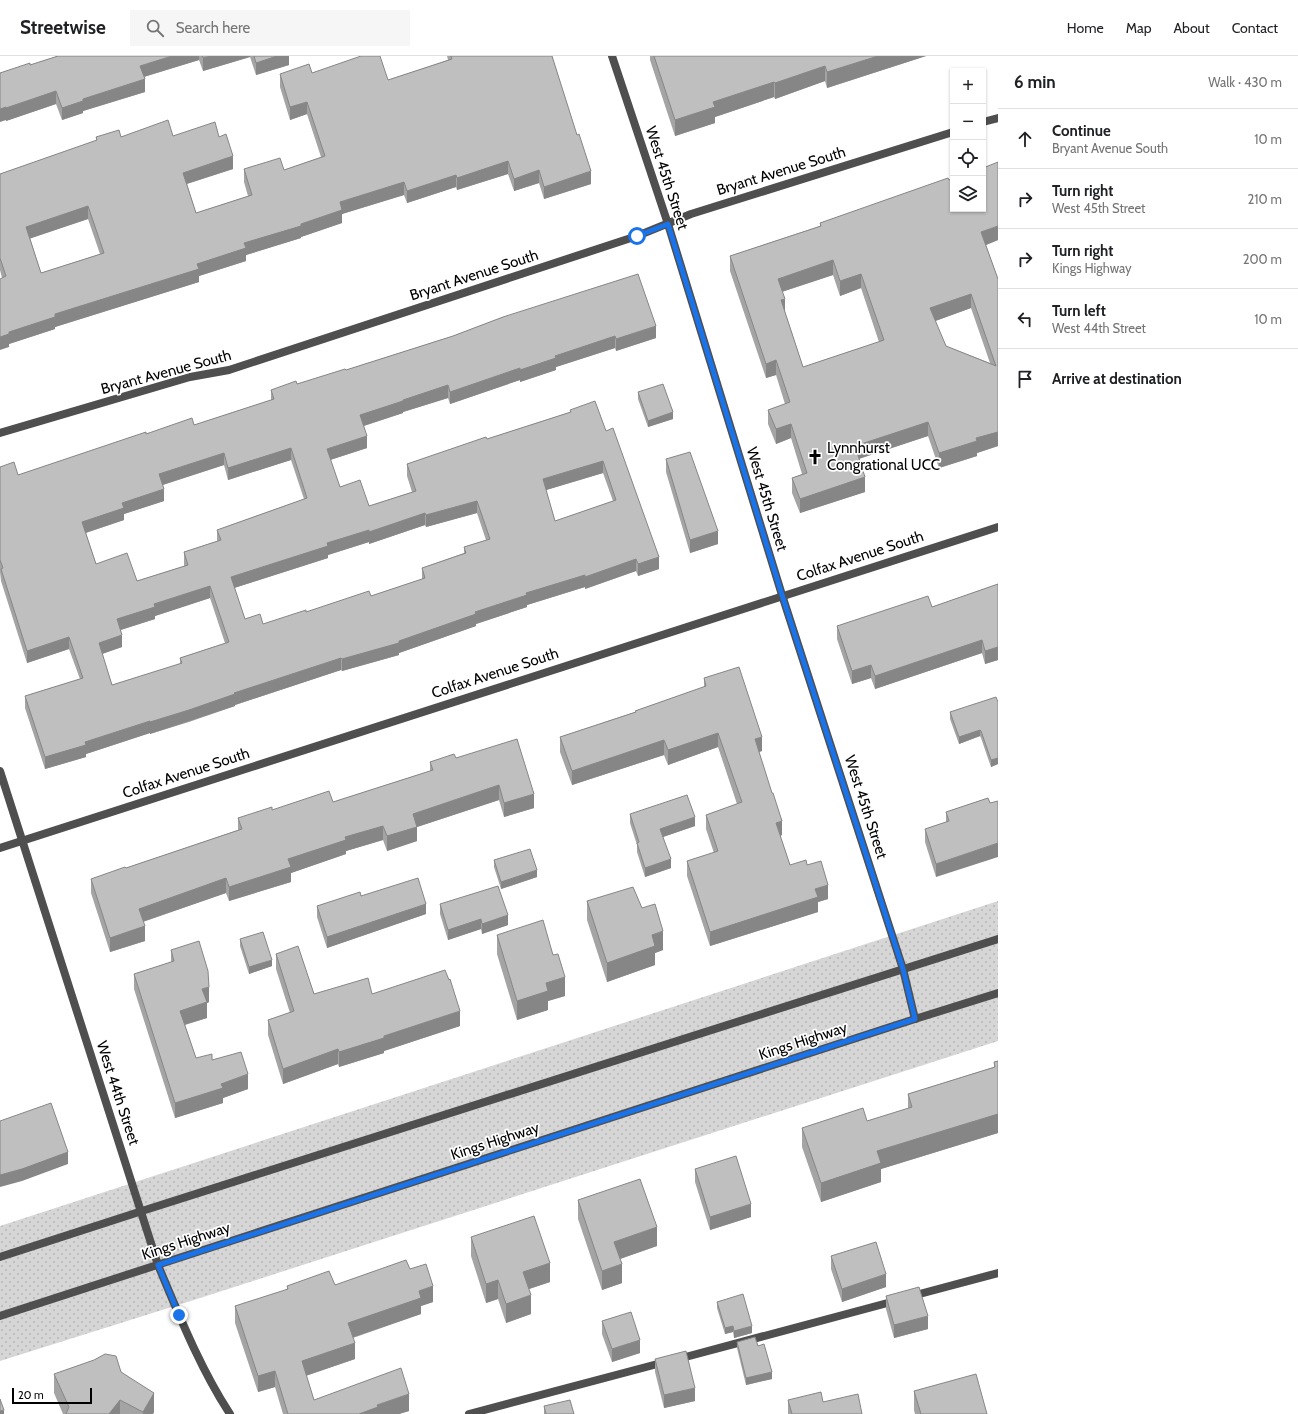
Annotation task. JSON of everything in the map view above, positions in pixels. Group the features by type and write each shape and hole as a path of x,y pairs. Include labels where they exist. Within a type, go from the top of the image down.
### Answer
{"street":[{"name":"West 45th Street","path":"612,56 668,224 782,595 903,969 915,1019"},
{"path":"986,121 998,118"},
{"name":"Bryant Avenue South","path":"0,433 190,377 229,370 637,236 691,214 950,133"},
{"name":"Colfax Avenue South","path":"0,848 782,595 998,527"},
{"name":"West 44th Street","path":"0,771 142,1211 158,1265 179,1315 218,1396 230,1414"},
{"path":"0,1257 998,939"},
{"name":"Kings Highway","path":"0,1316 998,993"},
{"path":"469,1414 998,1273"}],"shaded area":[{"path":"998,901 998,1041 0,1361 0,1226"}],"building":[{"path":"58,56 172,56 140,66 145,79 83,99 83,101 62,108 56,91 0,109 0,73"},
{"path":"254,56 277,56 256,63"},
{"path":"361,56 380,56 388,80 452,59 451,56 552,56 577,135 579,134 591,171 544,187 539,170 514,179 508,161 457,178 456,175 407,191 404,182 340,202 342,210 301,224 301,226 244,243 246,248 197,264 199,269 55,314 55,317 9,332 9,334 0,337 0,279 6,276 0,258 0,174 97,140 96,137 119,130 121,137 168,120 173,136 215,122 219,137 226,134 233,156 183,173 196,213 252,195 244,169 280,158 284,170 325,156 307,102 290,107 280,74 309,64 312,73","holes":["88,206 104,253 41,273 26,227"]},
{"path":"654,56 878,56 827,72 825,66 775,83 774,82 713,102 715,107 675,120"},
{"path":"998,162 998,226 981,232 998,279 998,432 976,438 977,441 939,453 928,422 855,446 865,477 800,499 792,478 807,473 791,424 776,429 768,410 790,402 776,360 766,364 730,256 821,226 820,223 948,178 950,212 986,212 986,167","holes":["833,260 840,281 861,274 884,340 803,367 781,300 785,299 778,279","971,294 996,366 946,346 930,308"]},
{"path":"638,274 656,326 616,339 615,336 555,356 556,358 520,370 520,368 450,392 448,385 360,415 367,436 327,449 340,487 360,480 369,506 416,491 407,464 486,437 487,439 571,412 570,410 595,401 606,431 613,428 659,557 638,564 636,559 585,577 585,575 526,593 527,595 475,612 476,614 399,641 399,643 342,659 341,658 234,693 235,694 189,710 85,742 86,745 45,757 25,696 83,678 69,637 27,651 1,569 3,568 0,560 0,467 14,462 18,475 192,418 194,425 274,399 271,390 296,381 297,384 345,369 346,370 453,336 503,317","holes":["291,448 307,498 217,530 221,540 184,552 188,565 137,581 127,553 96,564 82,522 124,508 122,503 164,489 159,474 224,453 228,468","603,461 616,500 555,521 543,479","477,501 490,539 464,547 466,553 422,568 425,578 371,596 369,591 306,612 306,610 263,624 260,614 245,619 231,577 328,546 327,543 369,530 369,532 425,513 426,515","210,586 229,642 180,658 182,663 112,685 99,643 122,635 117,619 155,607 154,604"]},
{"path":"663,384 673,412 648,421 638,392"},
{"path":"690,452 718,531 690,540 666,459"},
{"path":"998,584 998,647 985,651 982,640 875,676 871,665 852,671 837,626 928,596 932,607"},
{"path":"739,667 762,737 755,739 782,821 776,823 790,865 806,860 807,865 821,861 828,885 815,889 818,897 710,932 687,861 718,851 706,815 742,802 718,733 668,750 664,740 572,771 560,737 636,712 635,711 706,686 704,678"},
{"path":"996,697 998,702 998,758 991,760 981,731 980,730 959,737 950,712"},
{"path":"517,739 534,794 504,803 499,785 413,814 417,827 387,836 383,826 345,837 346,840 288,859 291,867 229,887 226,878 139,909 145,926 110,938 91,879 242,829 238,818 272,807 272,810 329,791 333,802 433,770 430,762 454,754 456,758"},
{"path":"687,795 695,817 660,829 671,859 645,868 630,814"},
{"path":"988,798 990,803 998,801 998,843 936,864 925,829 949,821 946,812"},
{"path":"530,849 537,870 501,882 494,860"},
{"path":"418,878 426,904 327,937 317,906 360,892 361,896"},
{"path":"498,886 508,915 482,924 481,919 448,930 440,904"},
{"path":"633,887 642,908 655,904 663,931 652,935 655,946 607,963 587,901"},
{"path":"543,920 553,955 558,954 565,977 546,983 548,991 517,1001 497,935"},
{"path":"263,932 272,960 249,967 240,939"},
{"path":"199,941 208,971 209,987 202,989 207,1002 180,1011 196,1058 212,1054 212,1060 241,1052 248,1074 221,1084 223,1088 175,1103 134,974 174,961 171,950"},
{"path":"298,946 314,994 368,978 372,994 445,970 449,980 450,979 460,1011 384,1036 384,1038 339,1052 338,1049 283,1069 268,1020 294,1011 276,954"},
{"path":"998,1061 998,1114 877,1151 881,1163 821,1183 802,1128 863,1108 867,1121 912,1107 908,1094 995,1067 994,1062"},
{"path":"51,1103 68,1152 22,1169 0,1175 0,1121"},
{"path":"736,1156 751,1204 710,1217 695,1169"},
{"path":"640,1179 657,1227 614,1242 622,1264 602,1271 578,1200"},
{"path":"534,1216 550,1263 523,1272 531,1295 506,1304 498,1280 486,1284 471,1237"},
{"path":"876,1242 886,1274 842,1289 831,1256"},
{"path":"406,1260 410,1269 426,1264 433,1286 419,1291 421,1298 348,1323 355,1343 302,1361 314,1400 401,1368 409,1394 377,1405 378,1407 359,1414 288,1414 275,1371 258,1376 235,1306 288,1289 287,1286 329,1271 335,1285"},
{"path":"919,1287 928,1316 894,1325 886,1296"},
{"path":"743,1294 752,1326 734,1331 733,1326 725,1328 717,1302"},
{"path":"631,1312 640,1340 612,1349 602,1321"},
{"path":"755,1337 758,1346 764,1344 772,1372 746,1378 737,1342"},
{"path":"686,1351 695,1388 664,1395 655,1359"},
{"path":"105,1354 116,1356 121,1372 154,1393 143,1412 120,1400 109,1414 66,1414 69,1407 54,1374 94,1360"},
{"path":"976,1374 987,1414 921,1414 914,1391"},
{"path":"821,1392 823,1402 858,1394 862,1414 792,1414 788,1400"},
{"path":"0,1399 4,1410 0,1411"},
{"path":"570,1400 574,1414 546,1414 544,1406"}],"place":[{"name":"Lynnhurst Congrational UCC","path":"815,457"}],"route":[{"path":"179,1315 158,1265 915,1019 903,969 782,595 668,224 637,236"}]}
